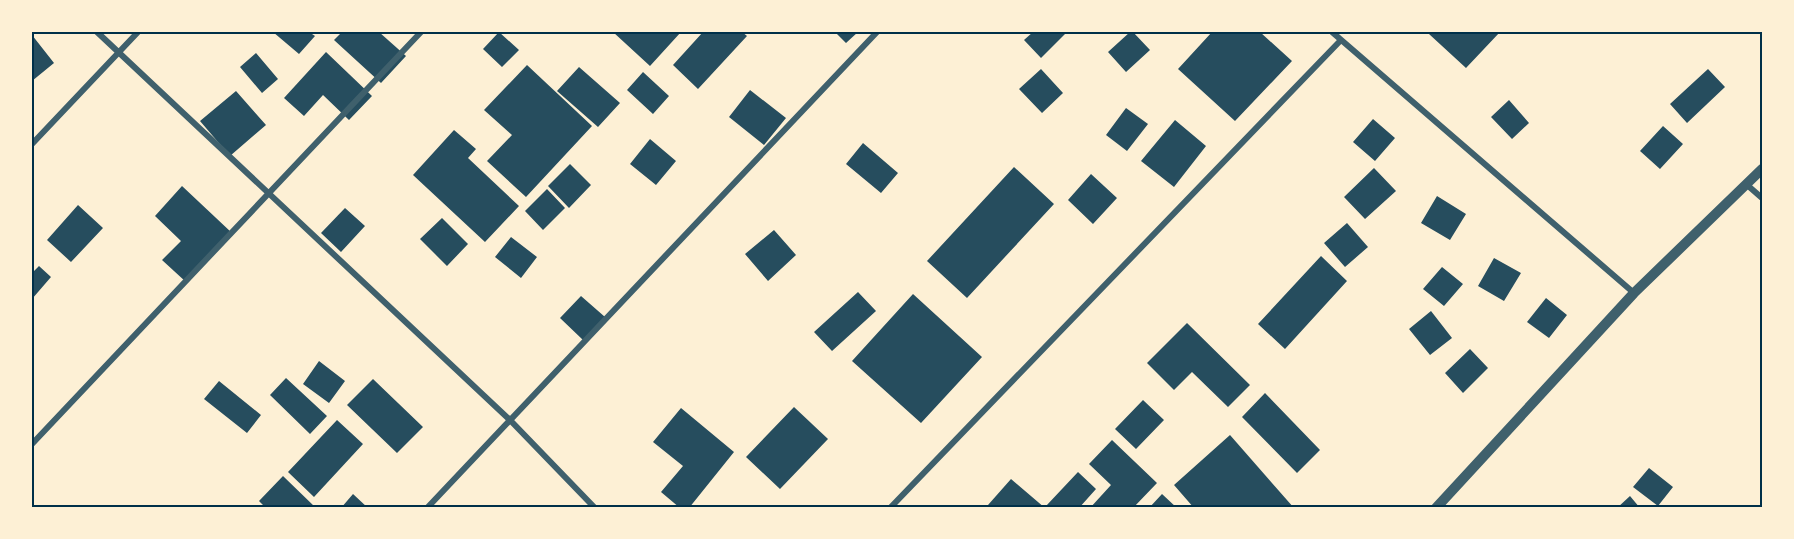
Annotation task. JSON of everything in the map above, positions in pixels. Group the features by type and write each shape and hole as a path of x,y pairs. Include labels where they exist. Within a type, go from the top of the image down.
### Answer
{"street":[{"path":"97,32 120,51 510,420 595,507"},
{"path":"32,144 138,32"},
{"path":"32,444 421,32"},
{"path":"427,507 877,32"},
{"path":"1332,32 1634,293"},
{"path":"890,507 1341,40"},
{"path":"1436,507 1634,293 1762,169"},
{"path":"1746,184 1762,198"}],"building":[{"path":"273,32 309,32 315,36 299,54"},
{"path":"342,32 379,32 406,56 381,83 334,40"},
{"path":"499,32 519,50 502,67 483,49"},
{"path":"613,32 681,32 650,66"},
{"path":"703,32 742,32 747,36 698,89 673,65"},
{"path":"835,32 858,32 846,43"},
{"path":"1033,32 1066,33 1041,58 1024,40"},
{"path":"1130,32 1133,32 1150,50 1126,72 1108,52"},
{"path":"1212,32 1260,32 1292,61 1235,121 1178,69"},
{"path":"1432,32 1500,32 1466,68 1429,34"},
{"path":"32,35 54,63 32,81"},
{"path":"326,52 372,96 349,120 323,95 304,116 284,98"},
{"path":"256,53 278,79 262,93 240,67"},
{"path":"527,65 592,126 526,197 487,161 512,135 484,110"},
{"path":"579,67 620,103 598,127 557,91"},
{"path":"1041,69 1063,93 1042,113 1019,89"},
{"path":"1708,69 1725,87 1687,123 1670,104"},
{"path":"643,72 669,96 653,114 627,90"},
{"path":"750,90 786,118 764,145 729,117"},
{"path":"236,91 266,125 230,156 200,121"},
{"path":"1509,100 1529,123 1512,139 1491,117"},
{"path":"1126,108 1148,124 1127,151 1106,135"},
{"path":"1373,119 1395,138 1375,161 1353,142"},
{"path":"1175,120 1206,146 1174,187 1141,161"},
{"path":"1663,126 1683,144 1660,169 1640,151"},
{"path":"454,130 476,149 468,158 519,206 485,242 413,175"},
{"path":"650,139 676,161 656,185 630,164"},
{"path":"863,143 898,173 881,193 846,164"},
{"path":"570,164 591,185 569,208 548,186"},
{"path":"1014,167 1054,204 967,298 927,261"},
{"path":"1374,168 1396,191 1365,219 1344,197"},
{"path":"1091,174 1117,198 1093,224 1068,200"},
{"path":"182,186 232,233 186,282 162,260 181,241 155,216"},
{"path":"547,189 565,208 543,230 525,211"},
{"path":"1437,196 1466,214 1450,240 1421,223"},
{"path":"78,205 103,228 71,262 47,240"},
{"path":"345,208 365,226 341,252 321,233"},
{"path":"442,218 468,244 447,266 420,239"},
{"path":"1347,223 1368,247 1345,267 1324,243"},
{"path":"774,230 796,255 768,281 745,254"},
{"path":"511,237 537,257 521,278 495,257"},
{"path":"1321,256 1347,281 1285,349 1258,324"},
{"path":"1494,258 1521,273 1504,301 1478,286"},
{"path":"39,266 51,277 32,299 32,273"},
{"path":"1442,267 1463,284 1444,306 1423,289"},
{"path":"858,292 876,311 832,351 814,332"},
{"path":"913,294 982,357 921,423 852,361"},
{"path":"581,296 605,317 583,340 560,318"},
{"path":"1546,298 1567,315 1549,338 1527,322"},
{"path":"1431,311 1452,338 1430,355 1409,329"},
{"path":"1187,323 1250,385 1228,407 1192,372 1174,390 1147,363"},
{"path":"1470,349 1488,368 1463,393 1445,373"},
{"path":"319,361 345,381 329,403 303,384"},
{"path":"286,378 327,416 310,434 270,395"},
{"path":"373,379 423,427 397,453 347,405"},
{"path":"219,381 261,415 247,433 204,399"},
{"path":"1265,393 1320,450 1297,473 1242,417"},
{"path":"1143,400 1164,420 1136,449 1115,429"},
{"path":"794,407 828,439 780,489 746,457"},
{"path":"681,408 734,452 689,508 680,508 661,492 683,466 653,442"},
{"path":"337,420 363,444 314,497 288,472"},
{"path":"1230,435 1294,508 1194,508 1174,485"},
{"path":"1112,440 1157,483 1133,508 1090,508 1111,485 1089,464"},
{"path":"1649,468 1673,487 1658,506 1633,487"},
{"path":"1078,472 1096,489 1079,508 1048,508 1046,506"},
{"path":"283,476 316,508 266,508 259,501"},
{"path":"1011,479 1045,508 992,508 988,505"},
{"path":"353,494 368,508 341,508"},
{"path":"1162,494 1177,508 1149,508"},
{"path":"1630,496 1640,508 1617,508"}]}
